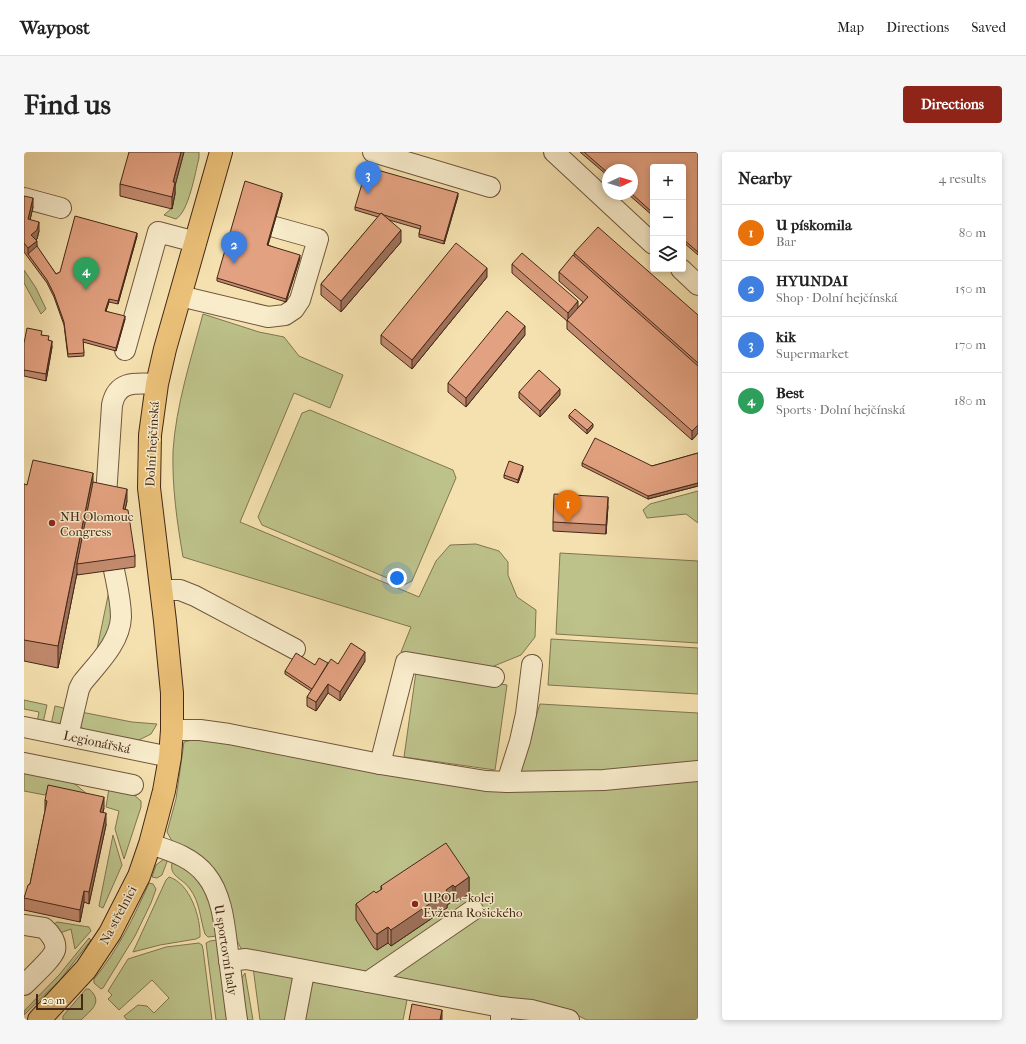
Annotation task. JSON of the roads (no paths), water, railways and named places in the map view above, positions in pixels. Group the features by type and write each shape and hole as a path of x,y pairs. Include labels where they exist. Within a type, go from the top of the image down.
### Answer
{"main road":[{"name":"Dolní hejčínská","path":"164,791 170,757 172,693 149,488 150,435 157,384 165,349 221,152"},
{"name":"Na střelnici","path":"39,1020 86,968 102,947 110,933 139,876 150,844 164,791"}],"street":[{"path":"373,152 490,187"},
{"path":"554,152 650,241"},
{"path":"24,198 61,208"},
{"path":"180,296 268,317 285,315 294,309 300,300 318,239 275,227"},
{"path":"125,350 158,232 196,242"},
{"path":"683,272 698,285"},
{"path":"106,496 112,405 115,395 122,387 129,384 157,384"},
{"path":"68,736 79,689 110,649 120,627 120,608 114,570"},
{"path":"161,590 180,590 195,596 294,649"},
{"path":"380,764 406,662 494,676"},
{"path":"507,782 520,741 532,665"},
{"name":"Legionářská","path":"24,727 170,757"},
{"path":"172,730 200,730 229,734 380,764 486,781 604,780 698,771"},
{"path":"24,762 133,785"},
{"name":"U sportovní haly","path":"150,844 173,851 187,858 205,874 211,882 220,906 237,1020"},
{"path":"368,982 473,910"},
{"path":"24,925 44,928 50,933 55,949 52,956 24,985"},
{"path":"229,961 246,958 368,982 501,1014 531,1010 569,1020"},
{"path":"295,1020 303,978"}],"place":[{"name":"kik","path":"368,194"},
{"name":"HYUNDAI","path":"234,264"},
{"name":"Best","path":"86,290"},
{"name":"NH Olomouc Congress","path":"52,523"},
{"name":"U pískomila","path":"568,523"},
{"name":"UPOL - kolej Evžena Rošického","path":"415,904"}]}
